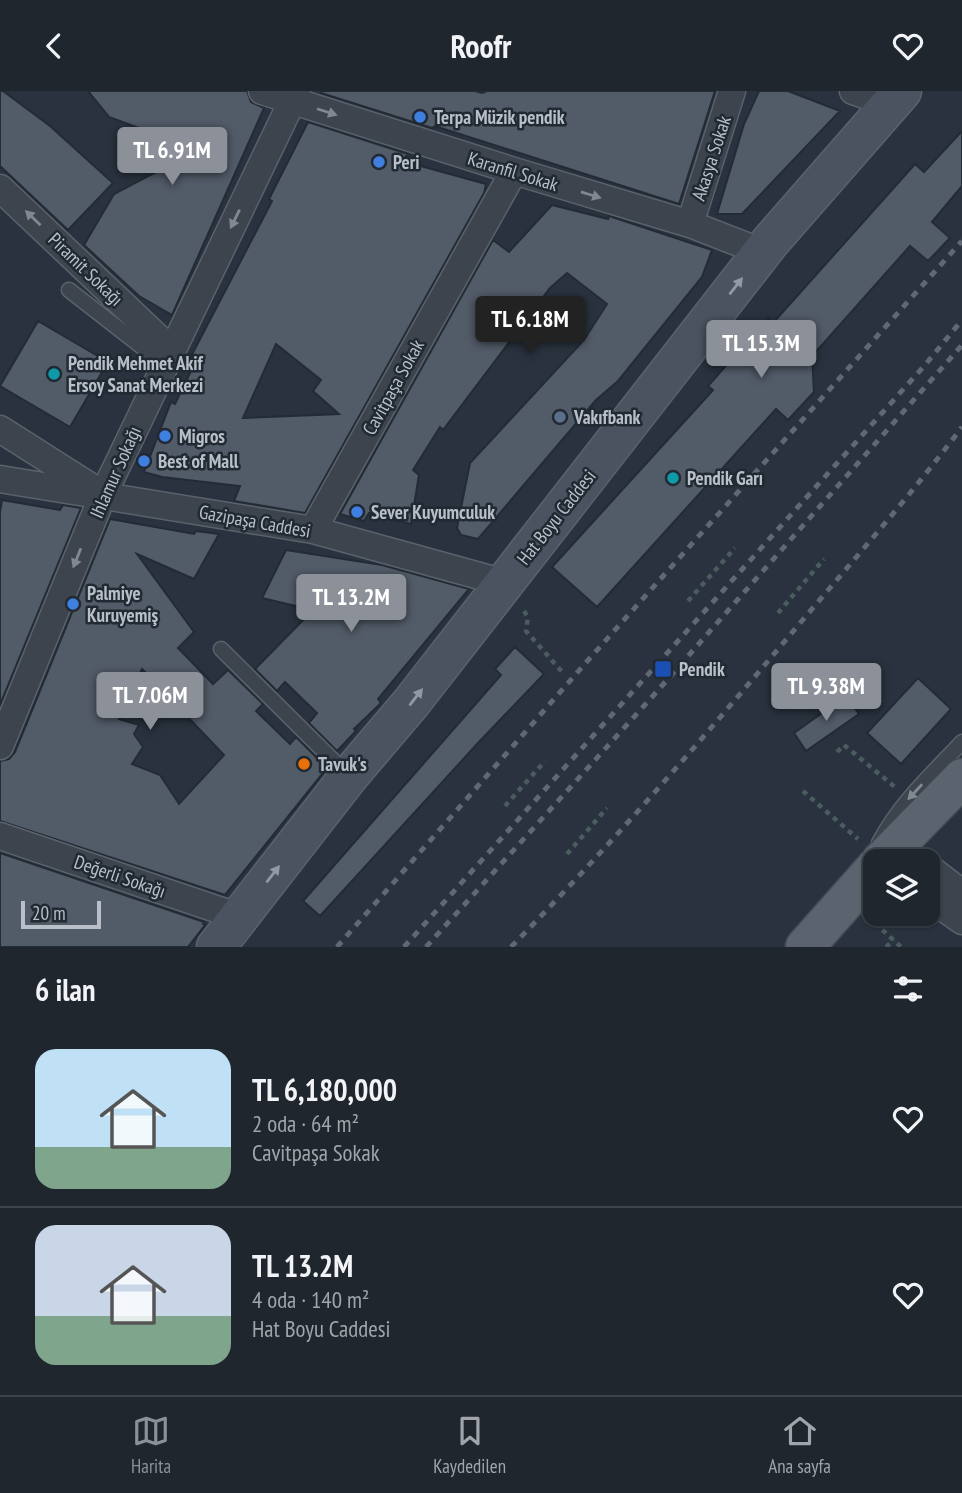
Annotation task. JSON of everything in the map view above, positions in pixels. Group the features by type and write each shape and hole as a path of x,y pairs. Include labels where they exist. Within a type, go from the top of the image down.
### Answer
{"main road":[{"path":"899,849 962,778"},
{"path":"805,947 863,887"}],"street":[{"name":"Karanfil Sokak","path":"262,91 294,96 514,171 690,224 762,252"},
{"name":"Akasya Sokak","path":"690,224 732,91"},
{"path":"853,91 896,97"},
{"name":"Ihlamur Sokağı","path":"0,746 103,495 294,96"},
{"name":"Hat Boyu Caddesi","path":"216,947 349,776 411,703 762,252 896,97"},
{"name":"Cavitpaşa Sokak","path":"313,530 514,171"},
{"name":"Piramit Sokağı","path":"0,188 168,357"},
{"path":"0,429 103,495"},
{"name":"Gazipaşa Caddesi","path":"0,479 313,530 505,583"},
{"name":"Değerli Sokağı","path":"0,836 240,917"},
{"path":"940,876 962,893"},
{"path":"940,905 962,921"}],"lane":[{"path":"69,290 168,357"},
{"path":"221,649 349,776"},
{"path":"877,849 909,798 962,742"}],"path":[{"path":"688,601 735,548"},
{"path":"778,613 824,559"},
{"path":"505,583 528,617 526,631 564,674"},
{"path":"837,752 844,745 909,798"},
{"path":"505,806 545,761"},
{"path":"803,791 849,831"},
{"path":"567,854 607,808"},
{"path":"878,926 901,947"},
{"path":"886,947 894,940"}],"building":[{"path":"0,91 50,126 113,183 68,230 0,166"},
{"path":"88,91 247,91 251,102 264,108 172,315 139,296 84,245 114,194 198,150 109,117"},
{"path":"715,91 679,204 435,126 432,128 321,93"},
{"path":"759,91 788,91 840,111 742,214 717,214 744,124"},
{"path":"308,122 408,154 402,161 486,184 484,193 305,513 234,501 240,486 162,477 144,472 171,402 175,404 193,367 187,364 272,201 269,199","holes":["276,344 321,380 313,391 339,414 243,418"]},
{"path":"962,131 962,186 932,222 950,238 928,261 910,246 812,356 814,392 788,420 776,409 597,607 552,567 713,390 708,386 768,318 773,323 915,164 924,172"},
{"path":"552,205 608,219 609,216 712,250 702,277 618,381 596,400 478,539 461,535 457,528 470,463 584,340 607,304 567,273 550,288 443,430 440,427 413,470 419,475 411,524 369,513 364,521 340,514 493,240 509,252"},
{"name":"Pendik Mehmet Akif Ersoy Sanat Merkezi","path":"38,321 108,362 70,427 0,386"},
{"path":"2,500 60,510 63,505 81,508 0,705 0,512"},
{"path":"110,519 194,534 196,531 219,534 194,579 137,554 194,632 178,648 213,684 228,670 263,704 256,711 290,744 296,737 327,768 225,895 0,821 0,761 9,759 15,752","holes":["142,669 224,755 179,804 160,775 132,764 143,747 134,734 139,725 119,719"]},
{"path":"286,550 382,565 469,589 378,699 381,703 354,729 356,731 337,751 309,723 317,713 285,682 277,691 255,669 313,610 262,598"},
{"path":"515,647 544,674 320,916 303,901 501,675 495,669"},
{"path":"918,678 951,709 901,764 867,733"},
{"path":"846,696 859,714 806,751 794,733"},
{"path":"0,853 204,922 205,925 188,947 0,947"}],"railway":[{"path":"337,947 590,658 962,241"},
{"path":"404,947 925,365 962,320"},
{"path":"426,947 652,697 962,345"},
{"path":"511,947 619,833 688,754 878,532 962,427"}],"place":[{"name":"Terpa Müzik pendik","path":"420,117"},
{"name":"Peri","path":"379,162"},
{"name":"Pendik Mehmet Akif Ersoy Sanat Merkezi","path":"54,374"},
{"name":"Vakıfbank","path":"560,417"},
{"name":"Migros","path":"165,436"},
{"name":"Best of Mall","path":"144,461"},
{"name":"Pendik Garı","path":"673,478"},
{"name":"Sever Kuyumculuk","path":"357,512"},
{"name":"Palmiye Kuruyemiş","path":"73,604"},
{"name":"Pendik","path":"663,669"},
{"name":"Tavuk's","path":"304,764"}]}
